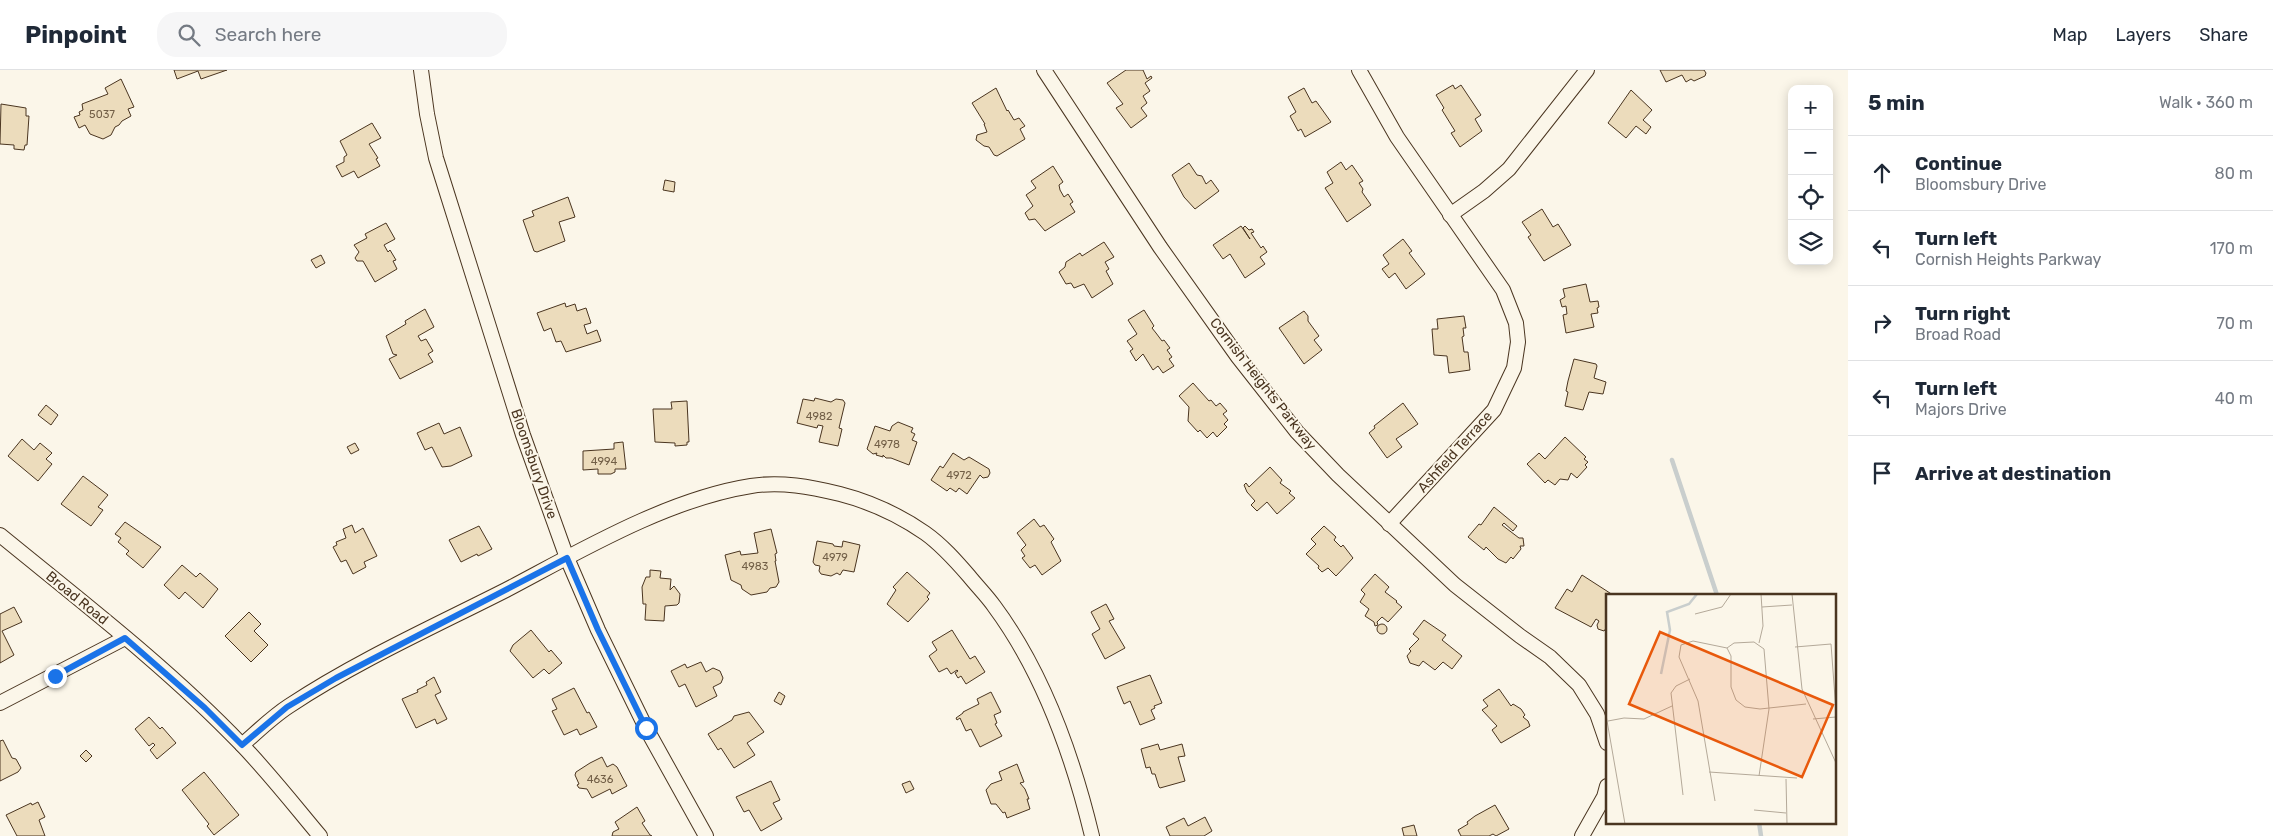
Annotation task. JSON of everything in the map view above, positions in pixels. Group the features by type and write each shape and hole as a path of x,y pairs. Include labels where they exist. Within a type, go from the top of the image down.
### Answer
{"street":[{"name":"Bloomsbury Drive","path":"421,70 436,158 523,435 567,558 598,630 646,728 706,836"},
{"name":"Cornish Heights Parkway","path":"1044,70 1160,247 1238,358 1297,432 1389,524 1455,585 1550,657 1579,685 1598,714 1606,740"},
{"name":"Ashfield Terrace","path":"1358,70 1397,137 1503,290 1516,324 1518,342 1514,368 1494,410 1389,524"},
{"path":"1450,215 1484,191 1509,170 1587,70"},
{"path":"242,745 287,707 336,678 644,520 713,494 754,485 787,484 825,490 859,500 892,513 927,535 950,555 994,606 1026,658 1052,714 1083,799 1092,836"},
{"name":"Broad Road","path":"0,535 125,638 205,708 242,745 320,836"},
{"path":"0,703 125,638"},
{"path":"1582,836 1604,797 1606,790"}],"building":[{"path":"174,70 227,70 201,79 198,71 177,79"},
{"path":"1126,70 1143,70 1147,79 1151,76 1152,78 1145,83 1150,91 1143,96 1147,103 1141,108 1147,116 1131,128 1116,108 1123,104 1107,83"},
{"path":"1660,70 1704,70 1706,73 1705,76 1694,81 1691,79 1686,82 1682,75 1666,82"},
{"path":"121,79 134,107 128,109 131,116 115,127 111,135 103,139 90,134 85,125 79,128 74,117 80,115 79,112 83,110 82,104 108,94 105,88"},
{"path":"1453,85 1455,89 1461,85 1481,115 1475,119 1482,131 1460,147 1451,133 1455,131 1442,110 1444,108 1436,95"},
{"path":"996,88 1007,111 1014,120 1019,118 1025,126 1020,129 1025,139 997,156 994,155 989,147 976,140 977,135 987,132 985,124 972,103"},
{"path":"1304,88 1312,103 1316,101 1331,122 1305,137 1301,129 1298,131 1290,116 1296,112 1288,97"},
{"path":"1631,90 1652,110 1643,120 1651,127 1646,134 1636,126 1626,138 1608,123"},
{"path":"1,104 26,108 26,116 29,116 27,145 25,145 24,150 14,149 14,145 0,144"},
{"path":"372,123 381,138 369,144 378,158 376,159 380,166 358,178 354,171 342,177 336,166 344,162 344,157 347,155 340,141"},
{"path":"1341,162 1346,170 1352,165 1363,181 1359,183 1363,189 1362,192 1371,205 1347,222 1325,188 1333,183 1327,172"},
{"path":"1189,163 1197,175 1202,176 1206,184 1211,180 1219,191 1195,209 1184,197 1172,175"},
{"path":"1053,166 1063,182 1059,185 1060,190 1064,197 1068,194 1073,202 1070,204 1075,212 1045,231 1035,219 1029,220 1025,213 1033,206 1026,195 1036,188 1031,181"},
{"path":"665,180 675,182 674,192 663,190"},
{"path":"568,197 575,217 559,222 565,241 537,252 534,251 523,220 534,216 532,211"},
{"path":"1542,209 1553,227 1558,224 1571,245 1544,261 1528,237 1531,235 1522,222"},
{"path":"386,223 395,239 384,245 388,252 390,250 396,260 393,261 397,269 375,282 363,261 357,261 355,258 359,252 354,245 367,238 365,234"},
{"path":"1241,226 1250,239 1243,228 1245,226 1249,230 1252,229 1254,232 1251,233 1261,248 1263,246 1267,252 1260,257 1265,264 1245,278 1230,254 1223,259 1213,245"},
{"path":"1403,239 1412,251 1409,253 1425,274 1406,289 1395,273 1389,278 1382,269 1389,264 1383,255"},
{"path":"1104,242 1114,257 1105,262 1109,269 1106,271 1113,284 1092,298 1084,284 1074,288 1071,283 1066,284 1059,272 1065,267 1066,262 1080,253 1082,256"},
{"path":"321,255 325,263 316,268 311,260"},
{"path":"1586,284 1590,302 1598,301 1598,313 1591,314 1594,327 1566,333 1563,315 1567,314 1566,306 1562,307 1560,300 1565,297 1563,289"},
{"path":"565,303 566,307 575,304 577,311 586,308 591,323 584,325 587,334 597,330 601,341 566,352 561,341 556,342 551,328 544,331 537,313"},
{"path":"425,309 434,327 418,336 421,341 426,339 433,351 428,354 433,362 400,379 389,359 397,355 393,354 386,336 406,324 405,321"},
{"path":"1144,310 1154,326 1152,328 1170,348 1167,350 1172,357 1169,359 1174,366 1163,373 1158,366 1153,370 1143,354 1136,361 1130,351 1133,349 1127,341 1137,334 1128,320"},
{"path":"1304,311 1308,316 1308,321 1319,336 1314,340 1322,350 1304,364 1279,328"},
{"path":"1464,316 1466,328 1463,328 1464,336 1462,337 1464,352 1468,352 1470,370 1449,373 1447,356 1434,355 1432,329 1438,329 1437,319"},
{"path":"1574,359 1596,364 1594,378 1606,382 1603,394 1589,392 1583,410 1565,406 1568,392 1566,391"},
{"path":"1193,383 1209,401 1211,400 1216,406 1220,403 1227,411 1223,414 1228,420 1224,424 1227,427 1217,437 1213,432 1207,438 1200,430 1198,432 1188,421 1189,407 1179,396"},
{"path":"815,398 831,402 836,399 843,400 845,403 839,428 842,429 838,446 819,442 823,426 818,425 817,428 797,423 803,399 814,401"},
{"path":"687,401 689,442 687,442 687,445 675,446 675,443 655,442 653,409 672,409 671,402"},
{"path":"1403,403 1418,424 1396,439 1402,447 1387,458 1369,433 1375,428 1374,426"},
{"path":"46,405 58,415 51,425 38,415"},
{"path":"898,422 913,428 911,432 915,434 912,440 917,442 909,465 886,458 883,455 883,457 876,455 877,453 873,454 867,449 875,426 890,431 892,426"},
{"path":"439,423 444,434 460,427 472,456 451,466 442,467 432,447 425,450 417,433"},
{"path":"1565,437 1586,457 1584,459 1588,462 1585,465 1587,467 1577,478 1571,473 1568,480 1560,479 1555,485 1548,480 1545,483 1527,464 1539,453 1545,459"},
{"path":"22,439 34,450 40,443 52,453 46,459 52,464 38,481 8,456"},
{"path":"623,442 626,469 615,469 615,472 611,474 598,474 598,469 583,470 583,451 614,449 614,443"},
{"path":"355,443 359,450 351,454 347,447"},
{"path":"953,453 964,460 969,457 989,469 988,477 983,478 980,475 967,494 959,488 956,492 950,488 947,491 931,480 940,466 943,468"},
{"path":"1270,467 1282,480 1280,483 1291,491 1289,493 1295,498 1277,514 1267,502 1257,511 1251,505 1255,501 1244,485 1246,483 1249,487"},
{"path":"83,476 108,495 98,507 103,510 91,526 61,504"},
{"path":"1494,507 1517,526 1513,531 1504,523 1502,525 1519,538 1523,538 1524,546 1520,546 1521,549 1513,559 1511,557 1506,563 1498,559 1486,547 1484,550 1468,537 1479,524 1481,525"},
{"path":"1034,519 1040,527 1044,525 1054,539 1051,542 1061,561 1042,575 1035,565 1030,568 1022,558 1025,556 1021,550 1026,545 1017,533"},
{"path":"125,522 161,547 143,568 126,554 129,551 118,542 121,538 115,534"},
{"path":"352,525 355,533 363,528 377,556 364,562 366,567 353,574 346,560 341,562 333,547 337,545 336,542 346,538 343,529"},
{"path":"479,526 492,549 461,562 449,540"},
{"path":"1324,526 1336,537 1334,540 1341,547 1343,545 1353,558 1336,576 1328,568 1322,572 1318,568 1319,566 1306,554 1316,544 1311,539"},
{"path":"771,529 777,553 775,554 775,561 779,582 776,587 770,588 767,592 751,595 742,589 741,585 731,580 725,555 740,551 741,555 758,553 754,533"},
{"path":"817,541 842,547 843,541 860,545 854,572 843,570 840,575 837,573 831,576 821,574 819,571 820,566 815,565 813,562"},
{"path":"182,565 196,577 200,573 218,589 203,608 185,592 179,599 164,585"},
{"path":"650,570 661,571 660,578 671,579 670,590 674,586 680,594 677,605 665,606 664,621 645,620 646,604 643,604 642,587 646,577 650,577"},
{"path":"907,572 930,593 927,597 929,599 908,622 887,604 896,590 893,587"},
{"path":"1375,574 1389,587 1385,592 1402,607 1388,622 1382,617 1377,622 1378,625 1375,626 1374,622 1365,616 1369,609 1360,602 1365,594 1361,590"},
{"path":"1582,575 1611,594 1606,594 1606,628 1604,631 1598,629 1599,621 1596,619 1591,627 1555,608 1567,589 1572,592"},
{"path":"1106,604 1114,619 1109,621 1125,648 1105,659 1092,634 1100,629 1091,612"},
{"path":"14,607 22,622 2,631 14,655 0,663 0,614"},
{"path":"249,612 261,624 254,631 268,645 251,662 225,636"},
{"path":"1424,620 1446,635 1442,640 1462,656 1452,669 1443,662 1435,670 1423,661 1419,666 1410,663 1407,656 1411,651 1409,649 1419,639 1413,634"},
{"path":"1382,624 1387,629 1382,634 1377,629"},
{"path":"531,630 549,652 551,650 562,663 549,674 544,669 533,678 510,651 513,645"},
{"path":"952,630 970,659 975,656 985,672 966,684 961,676 958,678 955,673 957,670 951,674 947,668 939,672 929,656 937,650 932,642"},
{"path":"701,662 706,672 713,668 720,671 723,678 721,683 713,687 717,696 696,707 685,684 679,687 671,671 685,664 687,668"},
{"path":"1150,675 1162,703 1154,706 1155,708 1151,710 1155,719 1140,725 1130,701 1124,704 1117,687"},
{"path":"434,677 441,692 435,695 447,719 437,724 435,719 416,728 402,699 418,692 417,690 427,685 426,682"},
{"path":"574,688 587,713 589,712 597,727 580,735 577,729 564,735 552,711 557,709 552,699"},
{"path":"1499,689 1511,706 1513,704 1521,709 1525,715 1523,717 1530,726 1501,743 1492,730 1497,726 1482,710 1488,706 1483,700"},
{"path":"779,692 785,696 781,705 774,701"},
{"path":"991,692 1001,712 994,715 997,723 995,724 1002,736 980,747 971,729 966,731 960,718 957,720 956,718 979,704 977,699"},
{"path":"749,712 764,732 747,743 755,755 734,768 721,748 718,750 708,734 732,720 734,716"},
{"path":"149,717 160,729 162,727 176,743 157,759 150,750 155,745 153,743 149,746 135,729"},
{"path":"3,740 12,758 16,759 21,768 18,772 0,781 0,741"},
{"path":"1158,744 1160,750 1182,744 1185,756 1178,757 1185,781 1159,787 1155,774 1152,774 1150,767 1146,768 1141,749"},
{"path":"86,750 92,756 86,762 80,756"},
{"path":"602,757 607,767 613,764 617,767 627,786 612,794 610,789 592,798 587,789 579,788 575,775 576,772"},
{"path":"1017,764 1024,782 1020,783 1029,799 1027,799 1030,809 1007,818 1005,812 1003,813 996,804 991,804 986,790 991,784 1002,780 999,772"},
{"path":"204,772 239,815 214,835 207,826 209,824 182,790"},
{"path":"771,781 780,800 773,803 782,819 761,831 749,810 744,812 736,797"},
{"path":"910,781 914,789 906,793 902,784"},
{"path":"38,802 45,817 39,820 45,836 17,836 6,815 31,803 32,805"},
{"path":"1495,805 1509,829 1496,836 1493,834 1489,836 1461,836 1458,830 1468,824 1467,822 1475,816"},
{"path":"637,807 645,821 642,823 652,836 612,836 613,832 619,829 615,822"},
{"path":"1205,817 1212,831 1204,836 1170,836 1166,827 1184,818 1188,826"},
{"path":"1414,825 1417,836 1404,836 1402,828"}],"waterway":[{"path":"1672,460 1717,594"},
{"path":"1759,824 1761,836"}],"route":[{"path":"55,676 125,638 205,708 242,745 287,707 336,678 567,558 598,630 646,728"}]}
